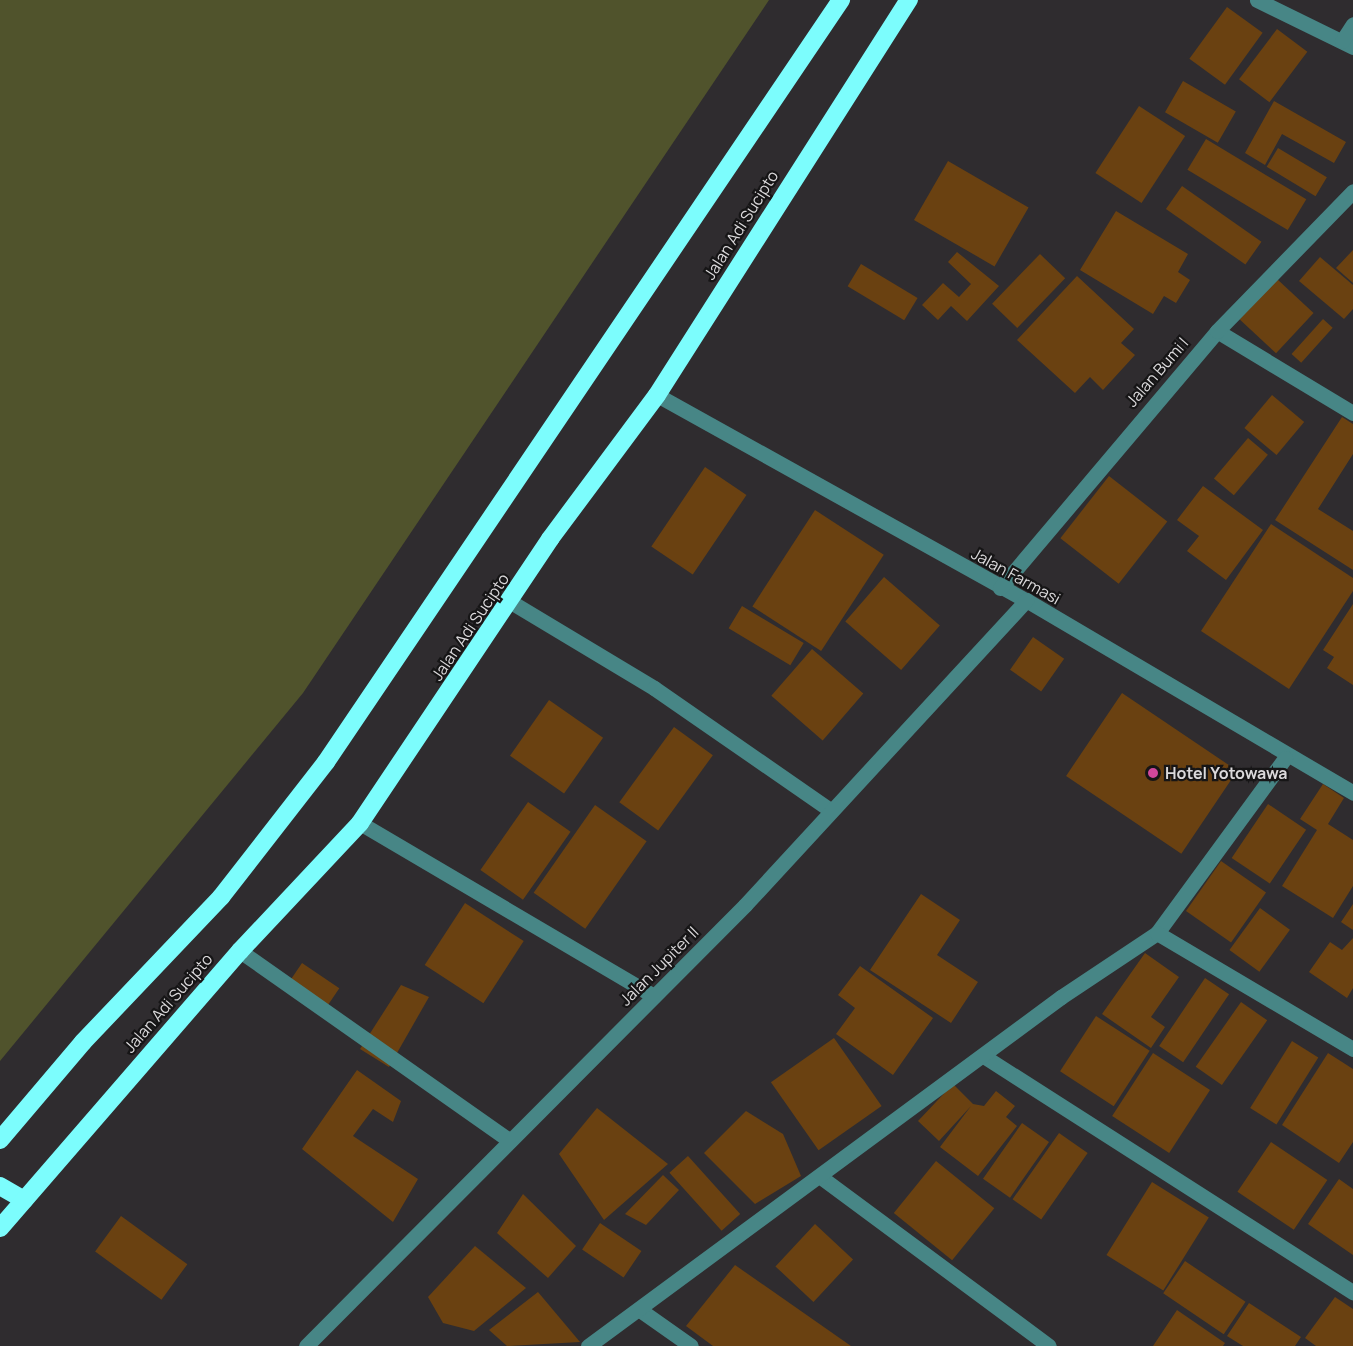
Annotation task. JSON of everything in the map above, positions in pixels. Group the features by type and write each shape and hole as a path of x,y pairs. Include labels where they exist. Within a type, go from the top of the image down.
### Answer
{"highway":[{"name":"Jalan Adi Sucipto","path":"0,1140 83,1042 221,897 326,762 841,0"},
{"name":"Jalan Adi Sucipto","path":"0,1228 240,951 360,823 511,602 550,539 657,395 909,0"},
{"path":"0,1185 24,1200"}],"street":[{"path":"1257,0 1347,44 1353,24"},
{"name":"Jalan Bumi I","path":"1000,588 1217,331 1353,191"},
{"path":"1217,331 1353,413"},
{"name":"Jalan Farmasi","path":"657,395 1000,588 1026,600 1285,758 1353,793"},
{"name":"Jalan Jupiter II","path":"306,1346 654,996 1026,600"},
{"path":"511,602 654,688 830,810"},
{"path":"588,1346 822,1178 985,1057 1061,997 1157,933 1285,758"},
{"path":"360,823 654,996"},
{"path":"1157,933 1353,1049"},
{"path":"240,951 510,1141"},
{"path":"985,1057 1353,1292"},
{"path":"822,1178 1049,1346"},
{"path":"640,1310 691,1346"}],"green space":[{"path":"0,0 769,0 303,693 0,1061"}],"building":[{"path":"1227,7 1263,33 1225,85 1189,59"},
{"path":"1277,29 1307,52 1269,102 1239,79"},
{"path":"1183,81 1236,112 1218,143 1165,112"},
{"path":"1274,101 1346,142 1334,163 1282,134 1265,165 1245,153"},
{"path":"1139,106 1185,136 1142,203 1095,173"},
{"path":"1206,139 1306,199 1288,230 1187,170"},
{"path":"1278,148 1327,177 1316,196 1267,167"},
{"path":"948,161 1029,207 995,266 914,220"},
{"path":"1182,186 1261,242 1245,265 1166,209"},
{"path":"1116,211 1188,254 1178,272 1190,280 1176,303 1164,296 1153,314 1080,270"},
{"path":"1353,250 1353,283 1336,268"},
{"path":"957,252 999,286 967,321 951,306 938,320 922,305 943,283 959,297 971,284 948,262"},
{"path":"1040,254 1065,278 1017,328 992,304"},
{"path":"1320,257 1353,285 1353,309 1344,319 1299,281"},
{"path":"861,264 918,298 904,320 848,286"},
{"path":"1077,276 1134,329 1121,343 1135,355 1103,390 1090,377 1075,393 1017,340"},
{"path":"1277,279 1314,313 1276,353 1239,319"},
{"path":"1323,319 1333,328 1301,363 1292,354"},
{"path":"1272,395 1304,422 1277,455 1244,428"},
{"path":"1342,417 1353,424 1353,454 1318,509 1353,531 1353,570 1275,520"},
{"path":"1248,438 1268,455 1234,495 1214,479"},
{"path":"705,467 746,495 693,575 651,547"},
{"path":"1109,476 1167,522 1119,584 1060,538"},
{"path":"1203,486 1263,530 1226,580 1187,551 1199,536 1177,520"},
{"path":"815,510 884,555 821,651 752,606"},
{"path":"1271,524 1353,578 1353,591 1289,689 1201,631"},
{"path":"884,577 940,626 901,670 845,622"},
{"path":"1353,604 1353,685 1327,668 1334,657 1323,650"},
{"path":"742,606 804,643 790,665 729,628"},
{"path":"1033,637 1064,659 1041,692 1010,670"},
{"path":"812,649 863,694 823,740 771,696"},
{"name":"Hotel Yotowawa","path":"1122,693 1237,771 1181,854 1066,776"},
{"path":"549,700 603,738 564,794 510,756"},
{"path":"674,727 713,755 658,830 619,802"},
{"path":"1323,784 1344,798 1328,824 1353,840 1353,886 1333,918 1282,886 1317,830 1300,819"},
{"path":"528,802 571,832 523,900 480,870"},
{"path":"1268,804 1306,830 1270,884 1232,858"},
{"path":"595,805 647,841 585,929 534,893"},
{"path":"1221,861 1266,893 1231,943 1186,911"},
{"path":"921,894 960,920 937,955 978,982 951,1023 870,970"},
{"path":"465,903 524,941 483,1003 425,965"},
{"path":"1353,904 1353,930 1341,922"},
{"path":"1260,908 1290,930 1259,972 1229,950"},
{"path":"1353,938 1353,988 1347,998 1309,972 1330,942 1342,950"},
{"path":"1145,953 1179,977 1151,1017 1165,1027 1151,1048 1102,1014"},
{"path":"302,963 339,988 325,1010 287,985"},
{"path":"860,966 933,1018 893,1075 836,1034 855,1008 838,995"},
{"path":"1205,978 1229,994 1183,1062 1159,1046"},
{"path":"401,985 429,997 389,1067 360,1049"},
{"path":"1241,1002 1267,1020 1222,1085 1196,1067"},
{"path":"1096,1016 1150,1051 1114,1106 1060,1071"},
{"path":"834,1038 882,1106 819,1150 771,1082"},
{"path":"1292,1041 1318,1057 1276,1124 1250,1108"},
{"path":"1153,1053 1210,1090 1169,1153 1112,1116"},
{"path":"1328,1053 1353,1069 1353,1142 1339,1163 1282,1125"},
{"path":"357,1070 401,1101 393,1122 373,1109 353,1136 418,1179 393,1222 302,1149"},
{"path":"953,1084 973,1104 984,1106 996,1091 1015,1106 1006,1117 1017,1126 978,1176 940,1147 971,1106 939,1141 918,1121"},
{"path":"597,1108 668,1164 604,1220 559,1154"},
{"path":"746,1111 783,1134 801,1176 755,1204 704,1153"},
{"path":"1022,1123 1049,1142 1010,1198 983,1179"},
{"path":"1059,1133 1088,1153 1041,1219 1013,1199"},
{"path":"1271,1142 1327,1180 1294,1230 1237,1192"},
{"path":"688,1156 740,1214 722,1231 669,1173"},
{"path":"936,1161 994,1208 952,1260 894,1213"},
{"path":"663,1175 679,1190 646,1225 625,1214"},
{"path":"1339,1179 1353,1189 1353,1255 1308,1224"},
{"path":"1152,1182 1209,1218 1163,1290 1106,1255"},
{"path":"523,1194 576,1246 548,1278 497,1233"},
{"path":"121,1216 187,1264 161,1300 95,1252"},
{"path":"600,1223 641,1251 624,1277 582,1250"},
{"path":"815,1224 853,1259 813,1302 775,1266"},
{"path":"475,1246 526,1288 474,1331 443,1323 428,1297"},
{"path":"1185,1261 1246,1302 1224,1334 1163,1293"},
{"path":"735,1265 851,1346 713,1346 686,1326"},
{"path":"538,1292 580,1342 507,1346 489,1330"},
{"path":"1335,1297 1353,1309 1353,1346 1316,1346 1305,1338"},
{"path":"1249,1303 1301,1337 1295,1346 1243,1346 1227,1336"},
{"path":"1177,1310 1225,1343 1223,1346 1153,1346"}],"place":[{"name":"Hotel Yotowawa","path":"1153,773"}]}
